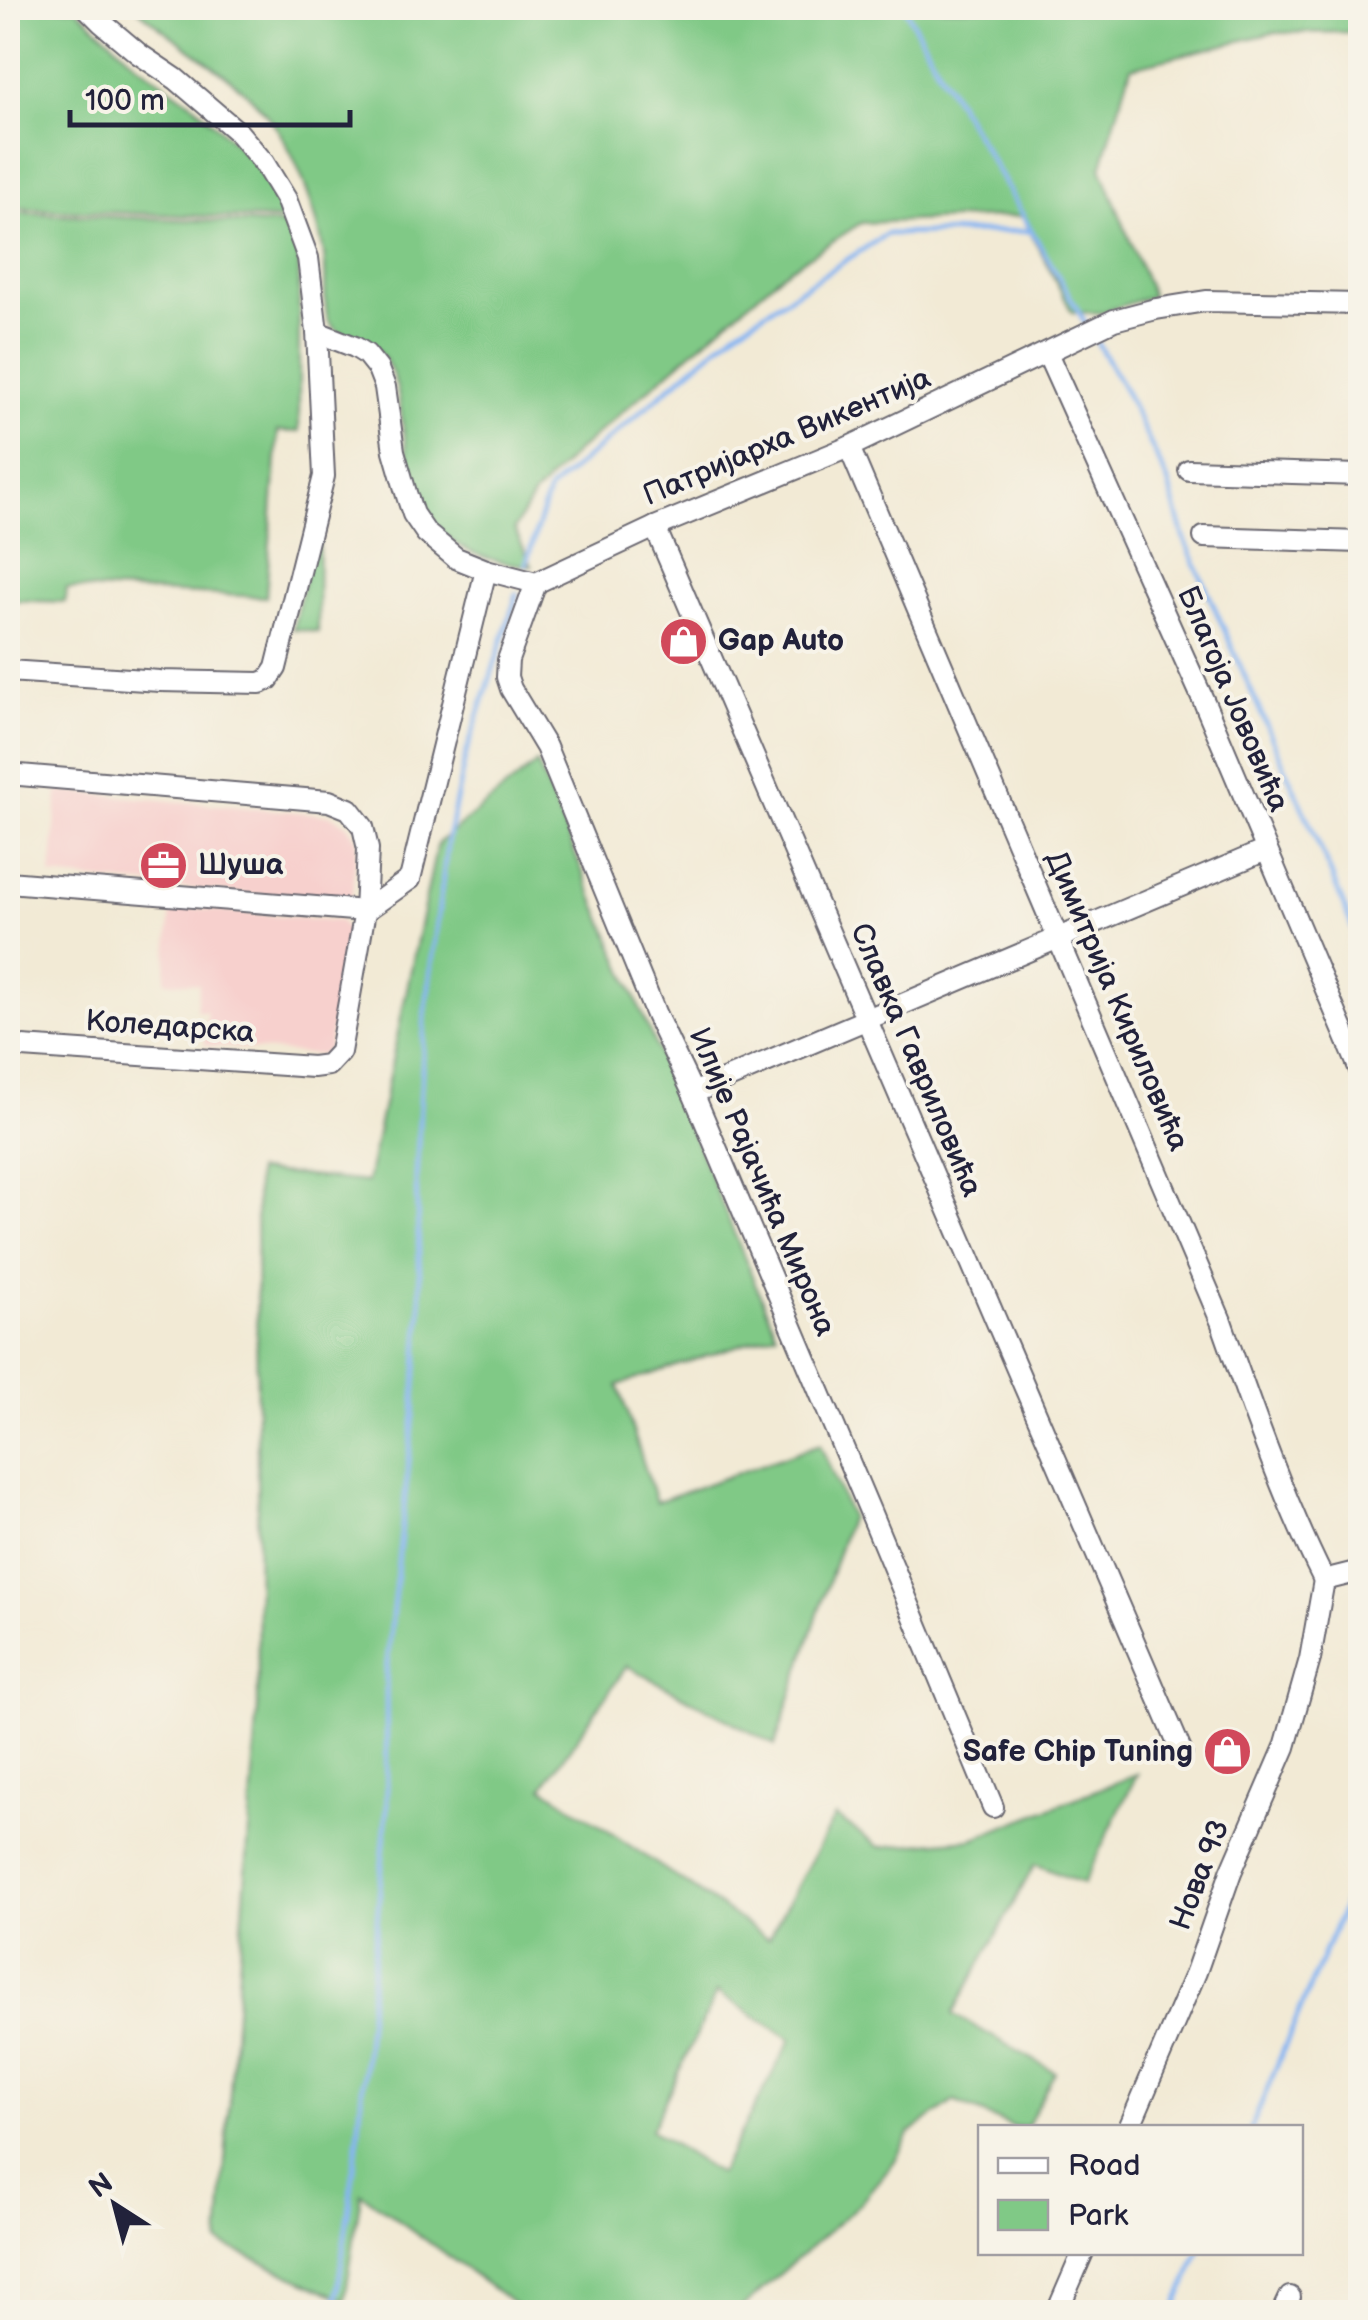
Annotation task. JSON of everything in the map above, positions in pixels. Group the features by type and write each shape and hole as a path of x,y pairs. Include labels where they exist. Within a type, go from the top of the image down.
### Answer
{"street":[{"path":"8,671 160,681 268,680 276,668 324,476 317,332 308,258 286,199 264,163 238,132 87,8"},
{"name":"Патријарха Викентија","path":"536,583 655,526 849,447 1114,320 1206,302 1360,304"},
{"path":"317,332 355,347 378,369 385,387 394,451 413,514 426,533 456,558 536,583"},
{"name":"Благоја Јововића","path":"1048,353 1205,704 1360,1070"},
{"name":"Димитрија Кириловића","path":"849,447 1221,1321 1266,1448 1324,1580"},
{"path":"1189,470 1360,475"},
{"name":"Славка Гавриловића","path":"655,526 1182,1754"},
{"path":"1204,537 1360,542"},
{"path":"8,882 365,911 410,879 486,570"},
{"name":"Илије Рајачића Мирона","path":"536,583 508,660 506,677 546,747 993,1807"},
{"path":"8,774 329,801 349,809 363,827 368,848 365,911"},
{"path":"693,1093 1266,850"},
{"path":"367,872 392,882 410,879"},
{"name":"Коледарска","path":"8,1046 314,1068 328,1065 340,1052 365,911"},
{"path":"1324,1580 1360,1571"},
{"name":"Нова 93","path":"1129,2125 1196,1972 1230,1872 1285,1747 1310,1659 1324,1580"},
{"path":"1056,2312 1082,2255"}],"shaded area":[{"name":"Шуша","path":"58,791 331,815 347,825 357,840 351,903 51,876"},
{"path":"171,907 340,921 347,930 328,1048 321,1055 204,1045 207,1012 196,1010 199,984 165,981"}],"green space":[{"path":"8,8 76,8 137,64 197,107 257,165 288,220 8,208"},
{"path":"137,8 1360,8 1360,32 1273,33 1131,67 1101,168 1152,296 1100,313 1072,312 1022,216 861,223 783,273 576,452 534,495 514,529 532,566 500,562 474,553 453,542 437,526 415,484 391,370 381,354 336,329 327,316 324,255 316,221 305,184 280,134 241,88"},
{"path":"8,212 299,225 299,432 278,431 266,597 67,588 65,602 8,600"},
{"path":"319,516 318,632 293,629"},
{"path":"537,763 776,1333 618,1385 656,1502 820,1444 850,1516 775,1745 627,1666 543,1787 768,1939 835,1816 879,1847 972,1839 1137,1774 1083,1884 1035,1864 953,2014 1055,2072 1027,2125 1008,2125 954,2101 910,2133 894,2162 858,2205 737,2312 525,2312 361,2193 345,2300 219,2243 258,1707 256,1171 367,1182 437,844","holes":["717,1992 791,2039 719,2174 651,2130"]}],"waterway":[{"path":"905,8 1087,326"},
{"path":"526,564 549,490 737,330 887,234 1030,231"},
{"path":"1093,335 1167,479 1185,540 1360,946"},
{"path":"335,2312 358,2137 387,1807 386,1674 414,1414 421,1308 416,1179 425,1015 448,838 466,754 517,594"},
{"path":"1252,2125 1360,1866"},
{"path":"1174,2312 1198,2255"}],"place":[{"name":"Gap Auto","path":"683,641"},
{"name":"Шуша","path":"163,865"},
{"name":"Safe Chip Tuning","path":"1228,1752"}]}
